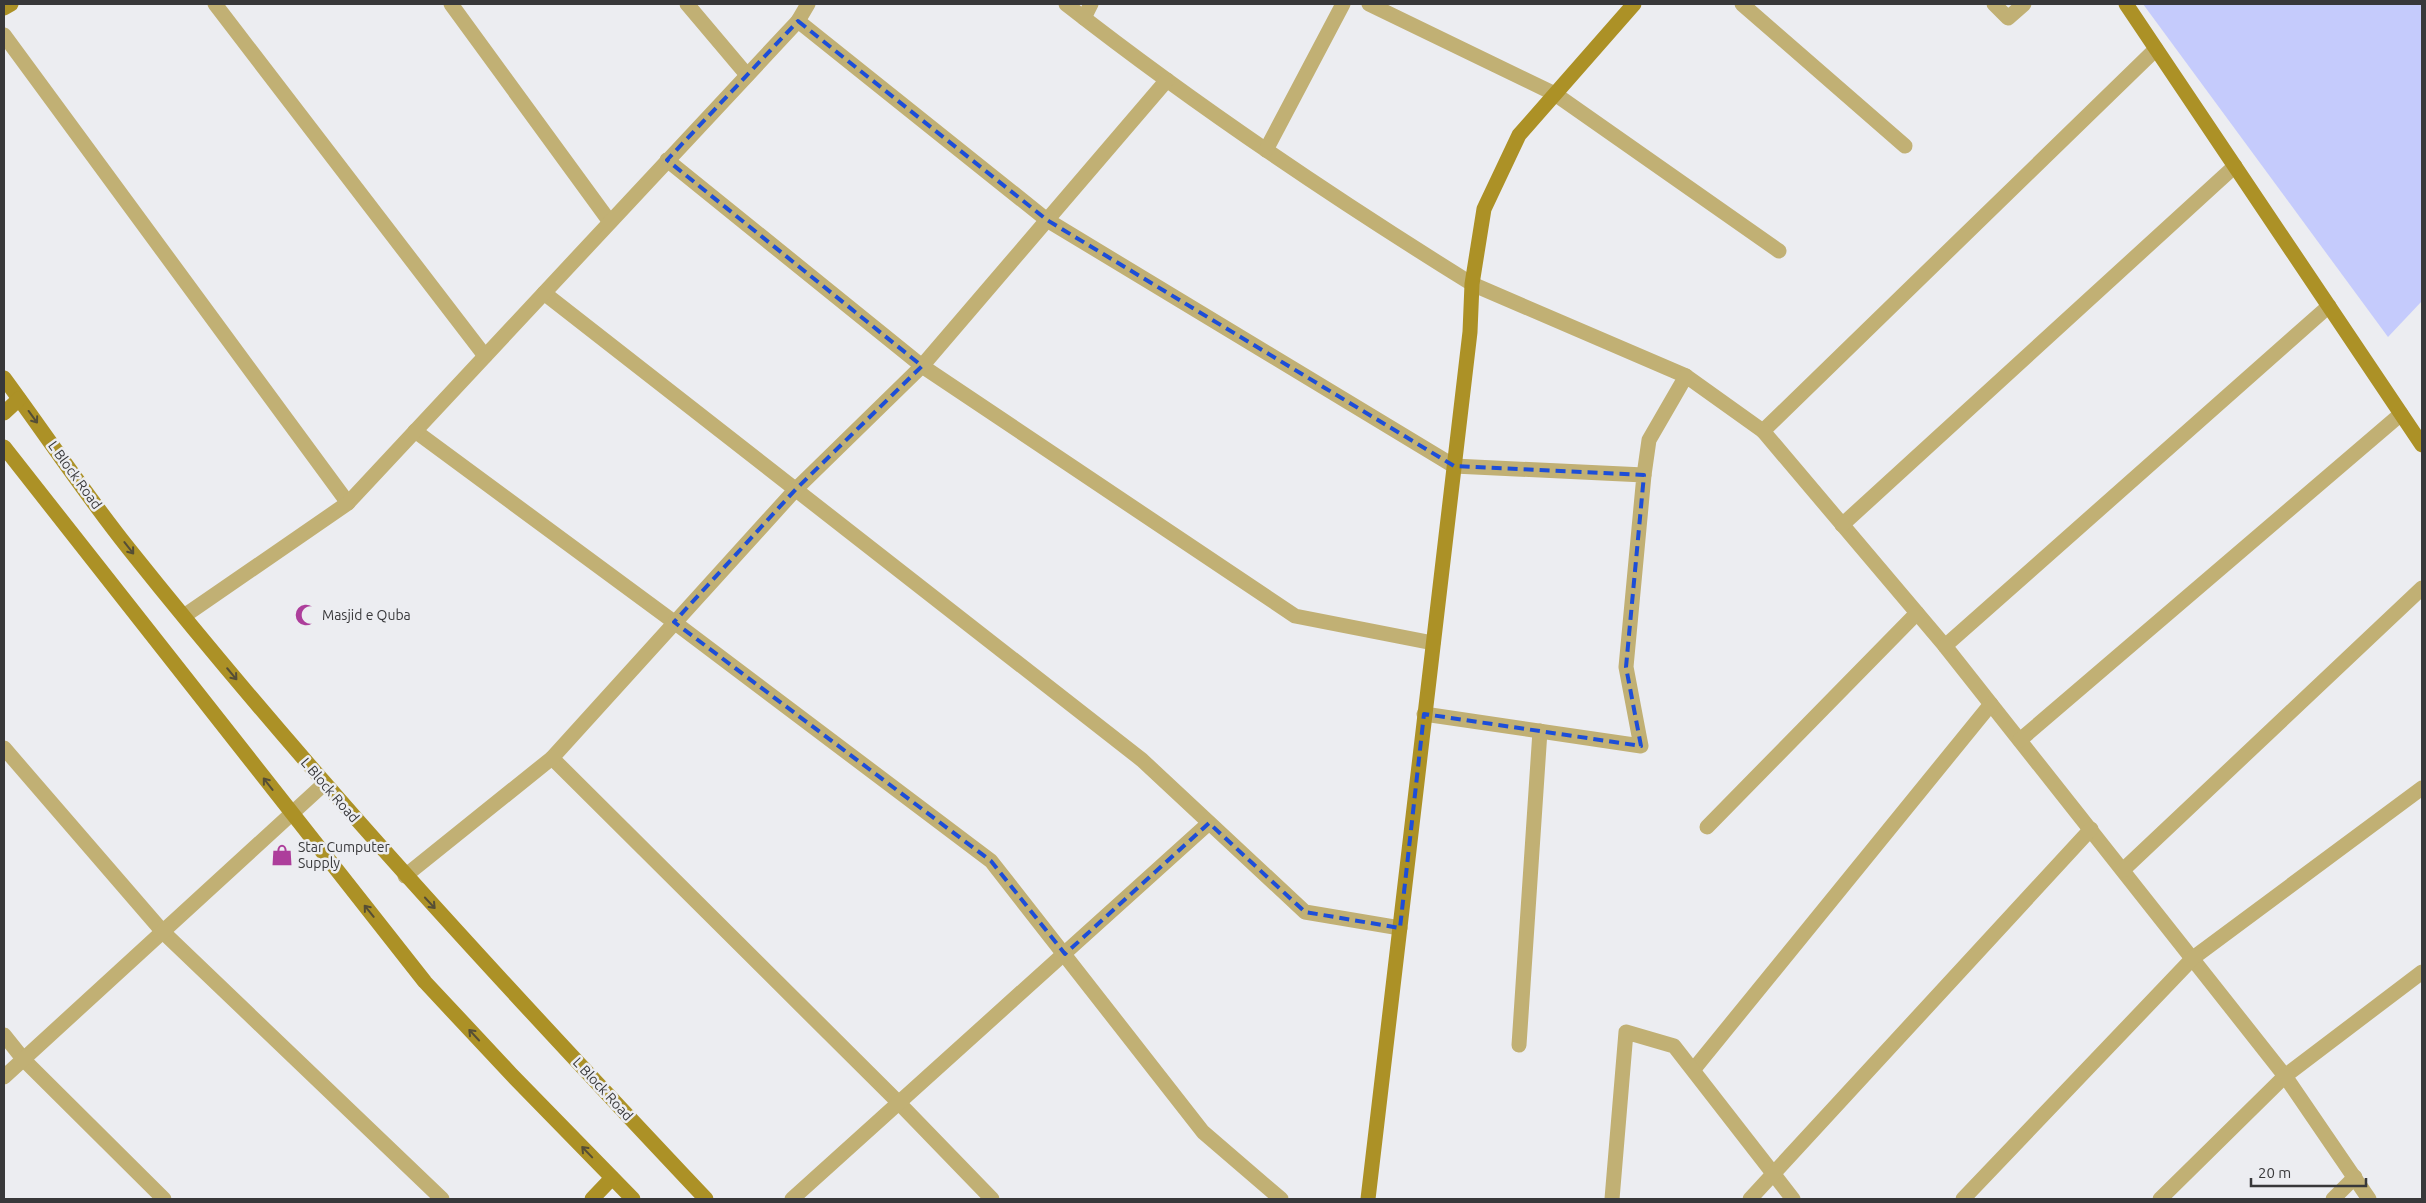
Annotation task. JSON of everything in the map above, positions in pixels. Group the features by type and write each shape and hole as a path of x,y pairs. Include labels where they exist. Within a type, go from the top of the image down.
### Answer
{"main road":[{"path":"4,8 11,4"},
{"path":"1368,1199 1470,332 1472,284 1484,209 1518,135 1634,4"},
{"path":"2126,4 2422,445"},
{"name":"L Block Road","path":"4,378 128,547 324,784 405,876 706,1199"},
{"path":"4,413 19,399"},
{"path":"4,447 290,813 425,982 634,1199"},
{"path":"592,1199 612,1178"}],"street":[{"path":"215,4 485,356"},
{"path":"451,4 610,222"},
{"path":"687,4 747,75"},
{"path":"184,616 348,503 798,20 808,4"},
{"path":"1066,4 1166,80 1358,214 1472,284 1686,376 1763,431 1945,646 2193,958 2284,1076 2369,1199"},
{"path":"1084,18 1091,4"},
{"path":"1266,150 1343,4"},
{"path":"1369,4 1555,94 1779,251"},
{"path":"1742,4 1905,146"},
{"path":"1994,4 2008,18 2024,4"},
{"path":"798,20 1047,220 1454,466 1644,475"},
{"path":"4,35 348,503"},
{"path":"1763,431 2156,49"},
{"path":"405,876 552,758 796,489 922,366 1166,80"},
{"path":"667,160 922,366 1295,616 1433,643"},
{"path":"1842,524 2235,166"},
{"path":"544,293 1142,760 1305,912 1400,928"},
{"path":"1945,646 2328,306"},
{"path":"1424,714 1641,746 1626,667 1644,475 1650,440 1686,376"},
{"path":"2020,740 2401,414"},
{"path":"415,432 674,622 991,862 1203,1132 1281,1199"},
{"path":"2123,870 2422,588"},
{"path":"1707,827 1917,613"},
{"path":"1694,1070 1991,704"},
{"path":"1519,1045 1540,731"},
{"path":"4,748 163,932 442,1199"},
{"path":"552,758 900,1104 992,1199"},
{"path":"4,1077 290,813 324,784"},
{"path":"1963,1199 2193,958 2422,788"},
{"path":"792,1199 900,1104 1209,823"},
{"path":"1750,1199 2090,829"},
{"path":"2160,1199 2284,1076 2422,972"},
{"path":"1612,1199 1626,1032 1674,1046 1793,1199"},
{"path":"4,1035 24,1060 164,1199"},
{"path":"2333,1199 2355,1177"}],"highlighted area":[{"path":"798,21 1047,220 1454,466 1644,475 1626,667 1641,746 1424,714 1400,928 1305,912 1209,823 1065,954 991,861 674,622 796,489 922,366 667,160"}],"shaded area":[{"path":"2143,4 2422,4 2422,301 2388,337"}],"place":[{"name":"Masjid e Quba","path":"306,615"},
{"name":"Star Cumputer Supply","path":"282,855"}]}
